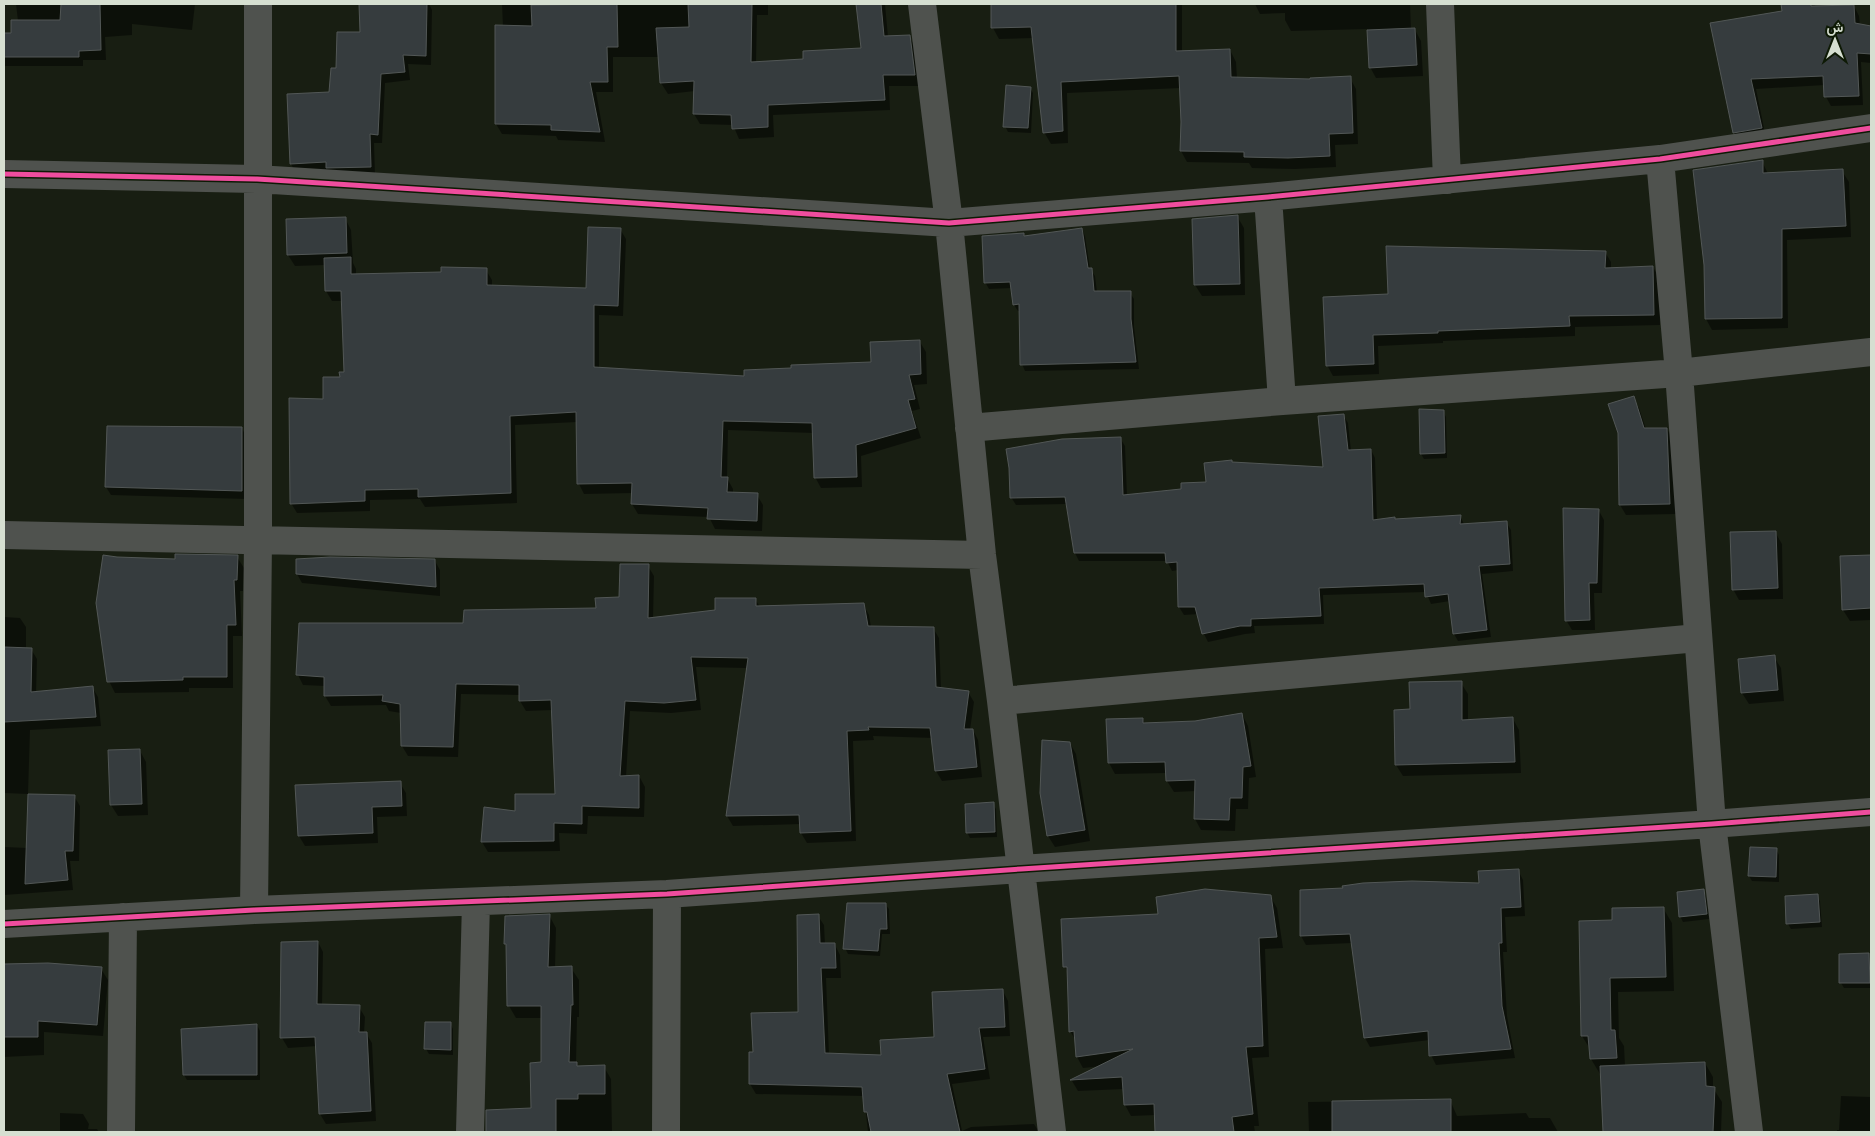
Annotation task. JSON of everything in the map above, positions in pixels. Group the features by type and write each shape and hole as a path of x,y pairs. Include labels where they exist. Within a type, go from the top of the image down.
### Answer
{"street":[{"path":"254,910 258,540 258,4"},
{"path":"922,4 949,223 982,555 1052,1132"},
{"path":"1440,4 1447,180"},
{"path":"4,174 257,179 949,223 1268,197 1660,159 1871,128"},
{"path":"1660,159 1679,373 1712,824 1749,1132"},
{"path":"1268,197 1282,401"},
{"path":"969,428 1282,401 1679,373 1871,352"},
{"path":"4,535 982,555"},
{"path":"1001,701 1698,638"},
{"path":"4,924 254,910 667,894 1021,868 1712,824 1871,812"},
{"path":"666,1132 667,894"},
{"path":"470,1132 476,902"},
{"path":"121,1132 123,917"}],"building":[{"path":"61,4 100,4 101,50 79,51 79,57 4,57 4,33 11,33 11,20 60,20"},
{"path":"359,4 427,4 426,56 403,55 405,72 381,74 378,135 370,134 371,167 326,168 326,162 290,164 287,94 329,92 331,68 336,68 337,32 360,32"},
{"path":"617,4 618,47 607,47 608,82 590,82 600,132 551,130 551,125 495,124 495,25 532,26 531,5"},
{"path":"688,4 752,4 751,62 803,59 803,51 861,48 856,4 881,4 884,36 910,35 915,75 883,75 885,100 768,105 768,127 732,129 731,115 693,114 694,81 660,83 656,28 689,27"},
{"path":"991,4 1176,4 1176,51 1230,49 1231,77 1310,79 1351,76 1353,133 1329,134 1330,156 1288,158 1244,157 1244,152 1180,151 1179,76 1061,82 1063,131 1043,133 1031,27 991,28"},
{"path":"1781,4 1811,4 1811,6 1854,5 1855,23 1871,26 1871,54 1857,53 1859,96 1824,97 1823,76 1751,79 1762,128 1733,133 1710,23 1782,11"},
{"path":"1415,28 1417,65 1369,68 1367,30"},
{"path":"1006,85 1031,87 1028,128 1003,127"},
{"path":"1763,160 1763,173 1843,169 1846,226 1782,229 1782,318 1705,319 1704,265 1693,170"},
{"path":"1238,215 1240,284 1194,285 1192,219"},
{"path":"346,217 347,253 287,255 286,219"},
{"path":"588,227 621,228 618,306 594,305 594,367 744,376 744,370 791,368 791,365 871,362 870,342 920,340 921,374 909,375 915,399 908,400 916,428 856,445 857,477 814,478 812,423 723,421 721,477 728,477 727,492 758,493 757,521 707,519 708,508 631,504 632,483 577,484 576,412 510,416 511,493 418,497 418,489 365,490 365,501 290,504 289,398 323,399 323,377 340,377 339,372 344,372 341,291 325,291 324,258 351,257 351,274 441,272 441,267 487,268 487,285 586,288"},
{"path":"1082,228 1088,268 1092,268 1094,291 1131,291 1131,319 1136,362 1020,365 1019,304 1013,305 1010,282 984,283 982,236 1024,233 1024,236"},
{"path":"1386,246 1606,251 1605,268 1653,266 1654,315 1569,316 1570,326 1373,335 1374,364 1326,366 1323,297 1388,294"},
{"path":"1634,396 1644,428 1667,428 1670,504 1619,505 1618,433 1608,404"},
{"path":"1419,409 1444,410 1445,453 1420,454"},
{"path":"1344,414 1348,450 1371,449 1373,520 1395,517 1395,519 1461,515 1460,524 1507,521 1510,564 1479,566 1487,630 1453,634 1448,594 1425,597 1424,584 1319,588 1321,616 1251,619 1251,626 1240,626 1202,634 1195,607 1178,607 1177,562 1166,563 1165,553 1074,553 1065,497 1010,498 1006,449 1062,439 1121,437 1123,495 1181,489 1181,483 1206,482 1204,463 1232,460 1232,462 1323,467 1318,416"},
{"path":"107,426 242,427 242,491 105,487"},
{"path":"1563,508 1599,509 1597,583 1589,583 1590,620 1565,621"},
{"path":"1776,531 1778,588 1732,590 1730,532"},
{"path":"175,554 238,555 237,580 234,580 236,625 227,625 227,677 183,677 183,680 107,682 96,603 103,555 175,559"},
{"path":"1871,555 1871,608 1842,610 1840,556"},
{"path":"330,557 435,559 436,587 296,574 296,559"},
{"path":"620,564 649,564 648,618 715,610 715,598 756,598 756,606 864,603 868,626 934,627 936,687 969,691 964,729 973,729 977,767 935,771 930,728 868,727 869,730 847,731 851,831 800,833 799,815 726,816 748,658 691,657 696,700 664,703 625,701 620,776 639,775 639,808 582,806 582,824 554,823 554,841 481,842 484,807 515,811 515,794 555,794 551,700 519,701 519,685 456,684 453,747 401,746 400,704 382,701 383,695 324,696 324,677 296,675 299,623 463,623 464,610 596,608 595,598 619,597"},
{"path":"4,647 32,648 31,692 93,686 96,717 4,722"},
{"path":"1775,655 1778,690 1741,693 1738,659"},
{"path":"1462,681 1462,720 1513,717 1515,762 1395,765 1394,710 1410,709 1409,682"},
{"path":"1242,713 1251,766 1243,767 1242,798 1230,798 1229,820 1194,819 1195,780 1166,781 1165,762 1108,763 1106,719 1143,718 1143,723 1195,721"},
{"path":"1042,740 1070,742 1085,830 1047,836 1040,793"},
{"path":"140,749 142,804 110,805 108,750"},
{"path":"401,781 402,806 372,807 373,833 298,836 295,785"},
{"path":"28,794 75,795 73,851 65,851 68,880 25,884"},
{"path":"994,802 995,832 966,833 965,804"},
{"path":"1750,847 1777,848 1776,877 1748,876"},
{"path":"1519,869 1521,907 1501,908 1502,943 1499,943 1502,1006 1511,1049 1429,1056 1428,1031 1364,1038 1350,934 1300,936 1300,890 1343,888 1342,886 1363,883 1412,881 1479,883 1478,871"},
{"path":"1205,889 1271,895 1277,937 1259,938 1263,1046 1246,1047 1253,1114 1232,1117 1234,1132 1155,1132 1154,1104 1124,1105 1122,1077 1070,1080 1133,1049 1076,1057 1074,1031 1069,1032 1067,967 1063,967 1061,919 1158,914 1156,897"},
{"path":"1704,889 1707,914 1679,917 1677,892"},
{"path":"1818,894 1820,922 1786,924 1785,896"},
{"path":"847,903 886,903 887,929 880,929 878,951 843,949"},
{"path":"1664,907 1666,977 1610,978 1611,1030 1615,1030 1617,1058 1590,1059 1588,1036 1581,1036 1579,921 1612,920 1612,908"},
{"path":"550,914 548,967 572,966 573,1005 571,1005 569,1062 577,1062 577,1066 605,1065 605,1094 578,1094 578,1099 556,1099 556,1132 486,1132 486,1110 531,1108 530,1063 541,1062 541,1006 507,1006 506,944 504,944 505,916"},
{"path":"819,914 820,943 835,943 836,968 821,968 825,1053 881,1055 880,1040 934,1037 932,992 1003,989 1005,1027 979,1028 985,1069 947,1074 960,1132 871,1132 867,1112 864,1112 862,1087 749,1084 749,1052 753,1052 751,1013 798,1012 797,915"},
{"path":"318,941 317,1004 360,1005 359,1032 367,1032 371,1111 319,1114 315,1037 280,1038 281,942"},
{"path":"1869,953 1870,983 1839,983 1839,954"},
{"path":"48,963 102,967 97,1025 38,1021 38,1037 4,1037 4,964"},
{"path":"425,1022 451,1022 451,1050 424,1049"},
{"path":"257,1024 257,1075 183,1075 181,1029"},
{"path":"1705,1062 1706,1086 1715,1087 1713,1132 1603,1132 1600,1066"},
{"path":"1451,1099 1451,1132 1332,1132 1332,1101"}],"cycle path":[{"path":"4,174 257,179 949,223 1268,197 1660,159 1871,128"},
{"path":"4,924 254,910 667,894 1871,812"}]}
